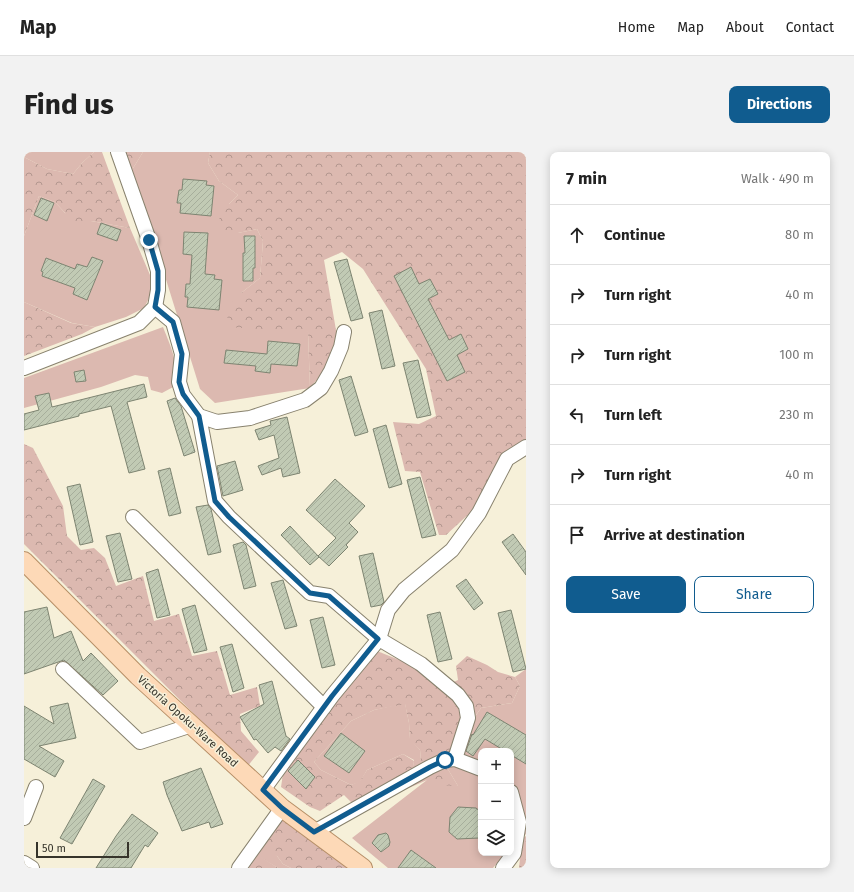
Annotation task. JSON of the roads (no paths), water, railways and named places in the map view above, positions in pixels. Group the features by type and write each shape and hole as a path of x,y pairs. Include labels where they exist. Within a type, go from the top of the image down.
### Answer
{"main road":[{"name":"Victoria Opoku-Ware Road","path":"24,562 138,676 282,808 363,868"}],"street":[{"path":"24,368 139,323 155,307 158,290 158,271 149,240 118,152"},
{"path":"155,307 173,322 182,354 179,382 183,394 199,416 215,501 229,517 310,593 329,596 378,639 421,664 458,695 466,706 468,718 455,760"},
{"path":"199,416 217,422 250,418 305,400 321,388 341,347 344,332"},
{"path":"263,790 324,707 378,639 388,610 404,590 452,550 479,513 507,459 526,447"},
{"path":"133,517 324,707"},
{"path":"63,669 140,742 192,725"},
{"path":"314,832 445,760 455,760 478,768"},
{"path":"24,818 36,787"},
{"path":"503,868 514,853 519,822 514,803"},
{"path":"239,868 282,808"},
{"path":"24,863 32,868"}]}
